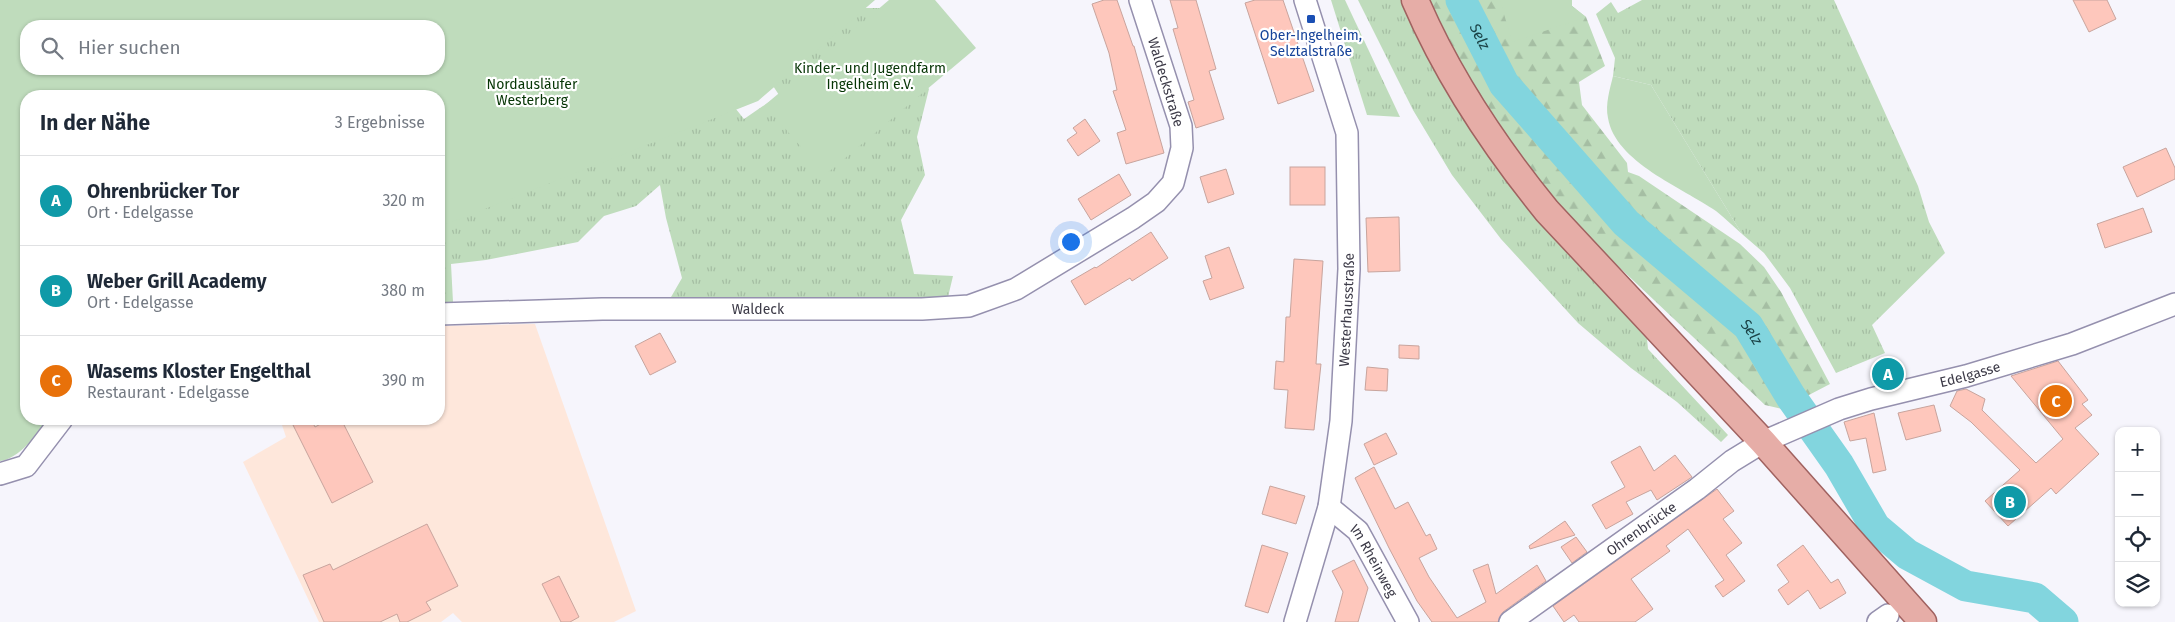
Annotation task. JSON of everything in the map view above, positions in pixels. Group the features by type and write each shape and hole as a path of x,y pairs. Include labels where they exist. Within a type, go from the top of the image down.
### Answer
{"main road":[{"path":"1415,0 1457,84 1488,134 1523,181 1548,211 1762,442 1923,622"}],"street":[{"name":"Waldeckstraße","path":"1067,260 1156,202 1174,183 1182,148 1181,126 1140,0"},
{"name":"Westerhausstraße","path":"1295,622 1329,508 1341,421 1349,270 1347,133 1305,0"},
{"name":"Waldeck","path":"445,314 602,309 922,309 969,306 1016,289 1067,260"},
{"name":"Edelgasse","path":"1762,442 1839,409 1871,398 1966,376 2072,344 2175,304"},
{"path":"0,474 26,466 57,425"},
{"name":"Ohrenbrücke","path":"1519,619 1697,489 1732,461 1762,442"},
{"name":"Im Rheinweg","path":"1329,508 1358,531 1408,622"}],"shaded area":[{"path":"535,324 636,611 614,622 462,622 453,613 441,622 319,622 243,462 286,437 282,425 445,425 445,326"}],"green space":[{"name":"Nordausläufer Westerberg","path":"0,0 875,0 758,101 445,225 445,90 20,90 20,425 45,425 21,451 0,461"},
{"path":"377,0 702,67 744,119 779,95 754,57 814,8 915,8 899,41 929,89 917,137 925,175 901,220 914,274 953,276 948,297 863,301 667,304 682,278 666,218 660,185 636,206 604,216 578,242 486,260 451,264 453,302 445,302 445,90 358,90 416,75 445,75 445,20 425,20"},
{"name":"Kinder- und Jugendfarm Ingelheim e.V.","path":"889,0 935,0 976,48 825,175 765,105"},
{"path":"1331,0 1345,0 1400,117 1367,115"},
{"path":"1358,0 1406,0 1536,214 1647,339 1648,349 1728,435 1721,442 1677,402 1631,368 1578,323 1501,239 1452,175 1413,110"},
{"path":"1428,0 1572,0 1572,6 1586,17 1605,66 1579,82 1582,105 1627,163 1628,172 1639,176 1740,244 1764,267 1781,292 1830,384 1782,409 1765,405 1563,214 1483,107"},
{"path":"1500,0 1572,0 1572,6 1586,17 1512,42"},
{"path":"1642,0 1834,0 1918,186 1929,222 1945,253 1872,325 1885,353 1836,373 1790,288 1764,253 1742,234 1651,85 1613,76 1615,58 1596,14 1611,2 1618,13"},
{"path":"1613,76 1651,85 1742,234 1716,211 1652,172 1623,148 1613,134 1607,113 1608,97"}],"building":[{"path":"1104,0 1117,0 1134,46 1164,153 1126,164 1117,133 1126,130 1113,91 1117,90 1109,53 1092,4"},
{"path":"1170,0 1196,0 1216,69 1209,71 1224,119 1196,128 1188,102 1194,100 1173,29 1178,28"},
{"path":"1255,0 1283,0 1314,91 1278,104 1245,3"},
{"path":"2073,0 2107,0 2116,19 2089,32"},
{"path":"1085,119 1100,141 1078,156 1067,140 1077,133 1073,128"},
{"path":"2166,148 2175,168 2175,179 2137,197 2123,167"},
{"path":"1290,167 1325,167 1325,205 1290,205"},
{"path":"1226,169 1234,194 1208,203 1200,177"},
{"path":"1119,174 1131,195 1091,220 1078,199"},
{"path":"2143,208 2152,232 2105,248 2097,224"},
{"path":"1399,217 1400,271 1368,272 1366,218"},
{"path":"1151,232 1168,258 1132,281 1130,278 1085,305 1071,281 1096,268"},
{"path":"1229,247 1244,288 1210,300 1203,281 1212,278 1205,256"},
{"path":"1294,259 1323,261 1316,364 1321,364 1314,430 1285,428 1288,390 1274,389 1276,361 1284,362 1286,317 1290,317"},
{"path":"660,333 676,362 650,375 635,346"},
{"path":"1399,345 1419,346 1419,359 1399,358"},
{"path":"2058,361 2088,400 2082,404 2092,415 2075,428 2099,454 2056,494 2051,488 2008,526 1985,501 2020,470 1971,422 1950,406 1957,391 1966,389 1985,399 1982,410 2036,463 2063,439 2011,376"},
{"path":"1367,367 1388,369 1387,391 1365,390"},
{"path":"1934,405 1941,431 1906,440 1898,413"},
{"path":"1874,413 1886,470 1873,473 1866,438 1850,441 1844,422"},
{"path":"293,425 314,425 315,427 319,425 344,425 373,482 332,503"},
{"path":"1386,433 1397,454 1374,465 1364,444"},
{"path":"1640,446 1654,471 1675,455 1692,477 1657,500 1651,490 1626,502 1633,514 1606,529 1592,505 1625,487 1611,462"},
{"path":"1374,467 1395,509 1408,502 1426,536 1430,534 1437,549 1419,558 1429,577 1457,618 1486,602 1473,570 1488,564 1496,594 1537,565 1546,581 1503,612 1498,622 1432,622 1417,601 1355,478"},
{"path":"1270,486 1305,496 1296,524 1262,514"},
{"path":"1717,489 1734,511 1723,519 1742,543 1726,555 1745,581 1723,597 1715,586 1724,580 1688,529 1666,546 1670,551 1631,579 1653,609 1635,622 1579,622 1574,615 1564,622 1553,606"},
{"path":"1565,521 1575,535 1530,549 1529,546"},
{"path":"427,524 458,586 426,602 431,610 407,622 400,622 397,614 380,622 324,622 303,575 330,564 333,570"},
{"path":"1576,537 1587,552 1572,563 1561,547"},
{"path":"1262,545 1288,553 1268,613 1245,606"},
{"path":"1803,545 1831,583 1838,579 1846,593 1820,609 1808,590 1788,605 1778,590 1789,582 1777,565"},
{"path":"1354,560 1368,588 1358,622 1335,622 1343,592 1332,571"},
{"path":"559,576 579,617 570,622 561,622 542,584"}],"waterway":[{"name":"Selz","path":"1461,0 1504,84 1626,223 1748,326 1791,397 1839,465 1875,527 1907,554 1966,586 2035,598 2063,622"}],"place":[{"name":"Ober-Ingelheim, Selztalstraße","path":"1311,19"},
{"name":"Ohrenbrücker Tor","path":"1888,374"},
{"name":"Wasems Kloster Engelthal","path":"2056,401"},
{"name":"Weber Grill Academy","path":"2010,502"}]}
